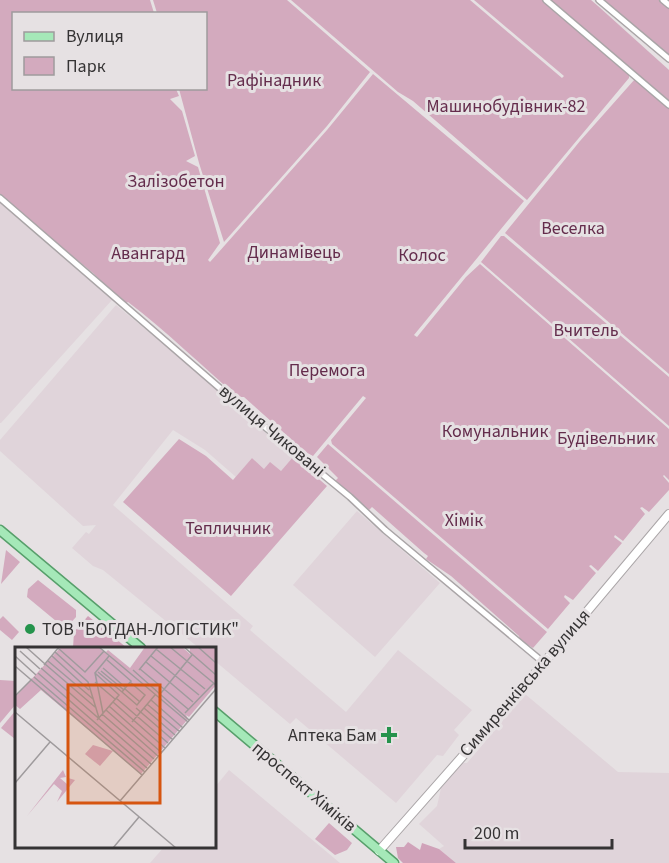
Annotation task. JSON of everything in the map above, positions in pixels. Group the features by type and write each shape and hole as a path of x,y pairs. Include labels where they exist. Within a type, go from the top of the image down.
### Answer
{"main road":[{"name":"Симиренківська вулиця","path":"379,850 544,663 669,514"},
{"path":"0,530 140,647"},
{"name":"проспект Хіміків","path":"216,713 394,863"}],"street":[{"path":"546,0 669,105"},
{"path":"599,0 669,59"},
{"path":"663,0 669,5"},
{"name":"вулиця Чиковані","path":"0,198 259,422 350,497 385,530 544,663"}],"shaded area":[{"path":"0,203 112,300 1,423 0,423"},
{"path":"116,305 293,457 281,471 264,469 252,458 236,477 205,450 173,430 113,505 253,626 250,630 346,712 398,650 472,710 454,730 459,735 443,756 437,755 396,803 296,718 290,724 216,662 216,647 198,647 103,570 93,566 72,548 86,532 89,534 96,525 83,526 0,451 0,440"},
{"path":"357,511 440,583 375,657 293,585"},
{"path":"88,616 126,647 73,647 74,632"},
{"path":"525,694 618,772 669,773 669,863 456,863 439,849 444,846 419,824 437,806 441,788 461,763 467,763"},
{"path":"229,770 340,863 150,863 163,848 216,848 216,786"},
{"path":"408,842 420,850 422,843 439,849 456,863 403,863 398,858 396,847 404,847"}],"green space":[{"path":"0,0 150,0 154,12 12,12 12,90 176,90 179,96 170,99 182,111 195,156 186,161 198,167 220,243 208,260 210,262 327,130 373,74 524,201 414,335 417,337 466,277 480,264 669,429 669,480 663,476 669,483 669,490 649,512 640,508 645,514 623,541 615,535 614,537 622,543 598,571 591,565 589,566 596,573 573,600 565,595 564,597 570,603 548,629 332,444 331,440 366,398 363,396 313,456 300,449 244,397 238,397 170,336 128,302 125,304 93,273 0,196"},
{"name":"Рафінадник","path":"153,0 287,0 370,72 327,126 224,242 179,90 207,90 207,12 157,12"},
{"name":"Машинобудівник-82","path":"291,0 470,0 562,78 564,76 474,0 542,0 629,75 629,78 527,200 413,101 398,92"},
{"name":"Машинобудівник-82","path":"550,0 591,0 669,70 669,101"},
{"path":"602,0 669,0 669,56"},
{"name":"Веселка","path":"635,79 669,107 669,374 505,233 580,141"},
{"name":"Вчитель","path":"501,236 504,236 669,377 669,426 481,262"},
{"name":"Тепличник","path":"179,439 206,456 233,480 252,458 264,469 270,462 281,471 293,457 327,486 231,596 123,502"},
{"name":"Хімік","path":"328,444 547,632 533,648 520,640 519,636 451,576 426,559 428,556 372,507 369,510 335,481 338,478 317,457"},
{"path":"6,550 20,562 1,584"},
{"path":"38,580 76,610 76,617 67,627 62,626 27,597 28,589"},
{"path":"3,616 19,632 12,640 0,630 0,619"},
{"path":"0,680 15,681 15,705 0,723"},
{"path":"15,711 15,739 1,728"},
{"path":"329,823 352,843 347,850 335,855 315,839"}],"place":[{"name":"ТОВ \"БОГДАН-ЛОГІСТИК\"","path":"30,629"},
{"name":"Аптека Бам","path":"389,735"}],"park label":[{"name":"Залізобетон","path":"176,181"},
{"name":"Динамівець","path":"294,252"},
{"name":"Авангард","path":"148,253"},
{"name":"Колос","path":"422,255"},
{"name":"Перемога","path":"327,370"},
{"name":"Комунальник","path":"495,431"},
{"name":"Будівельник","path":"606,438"}]}
